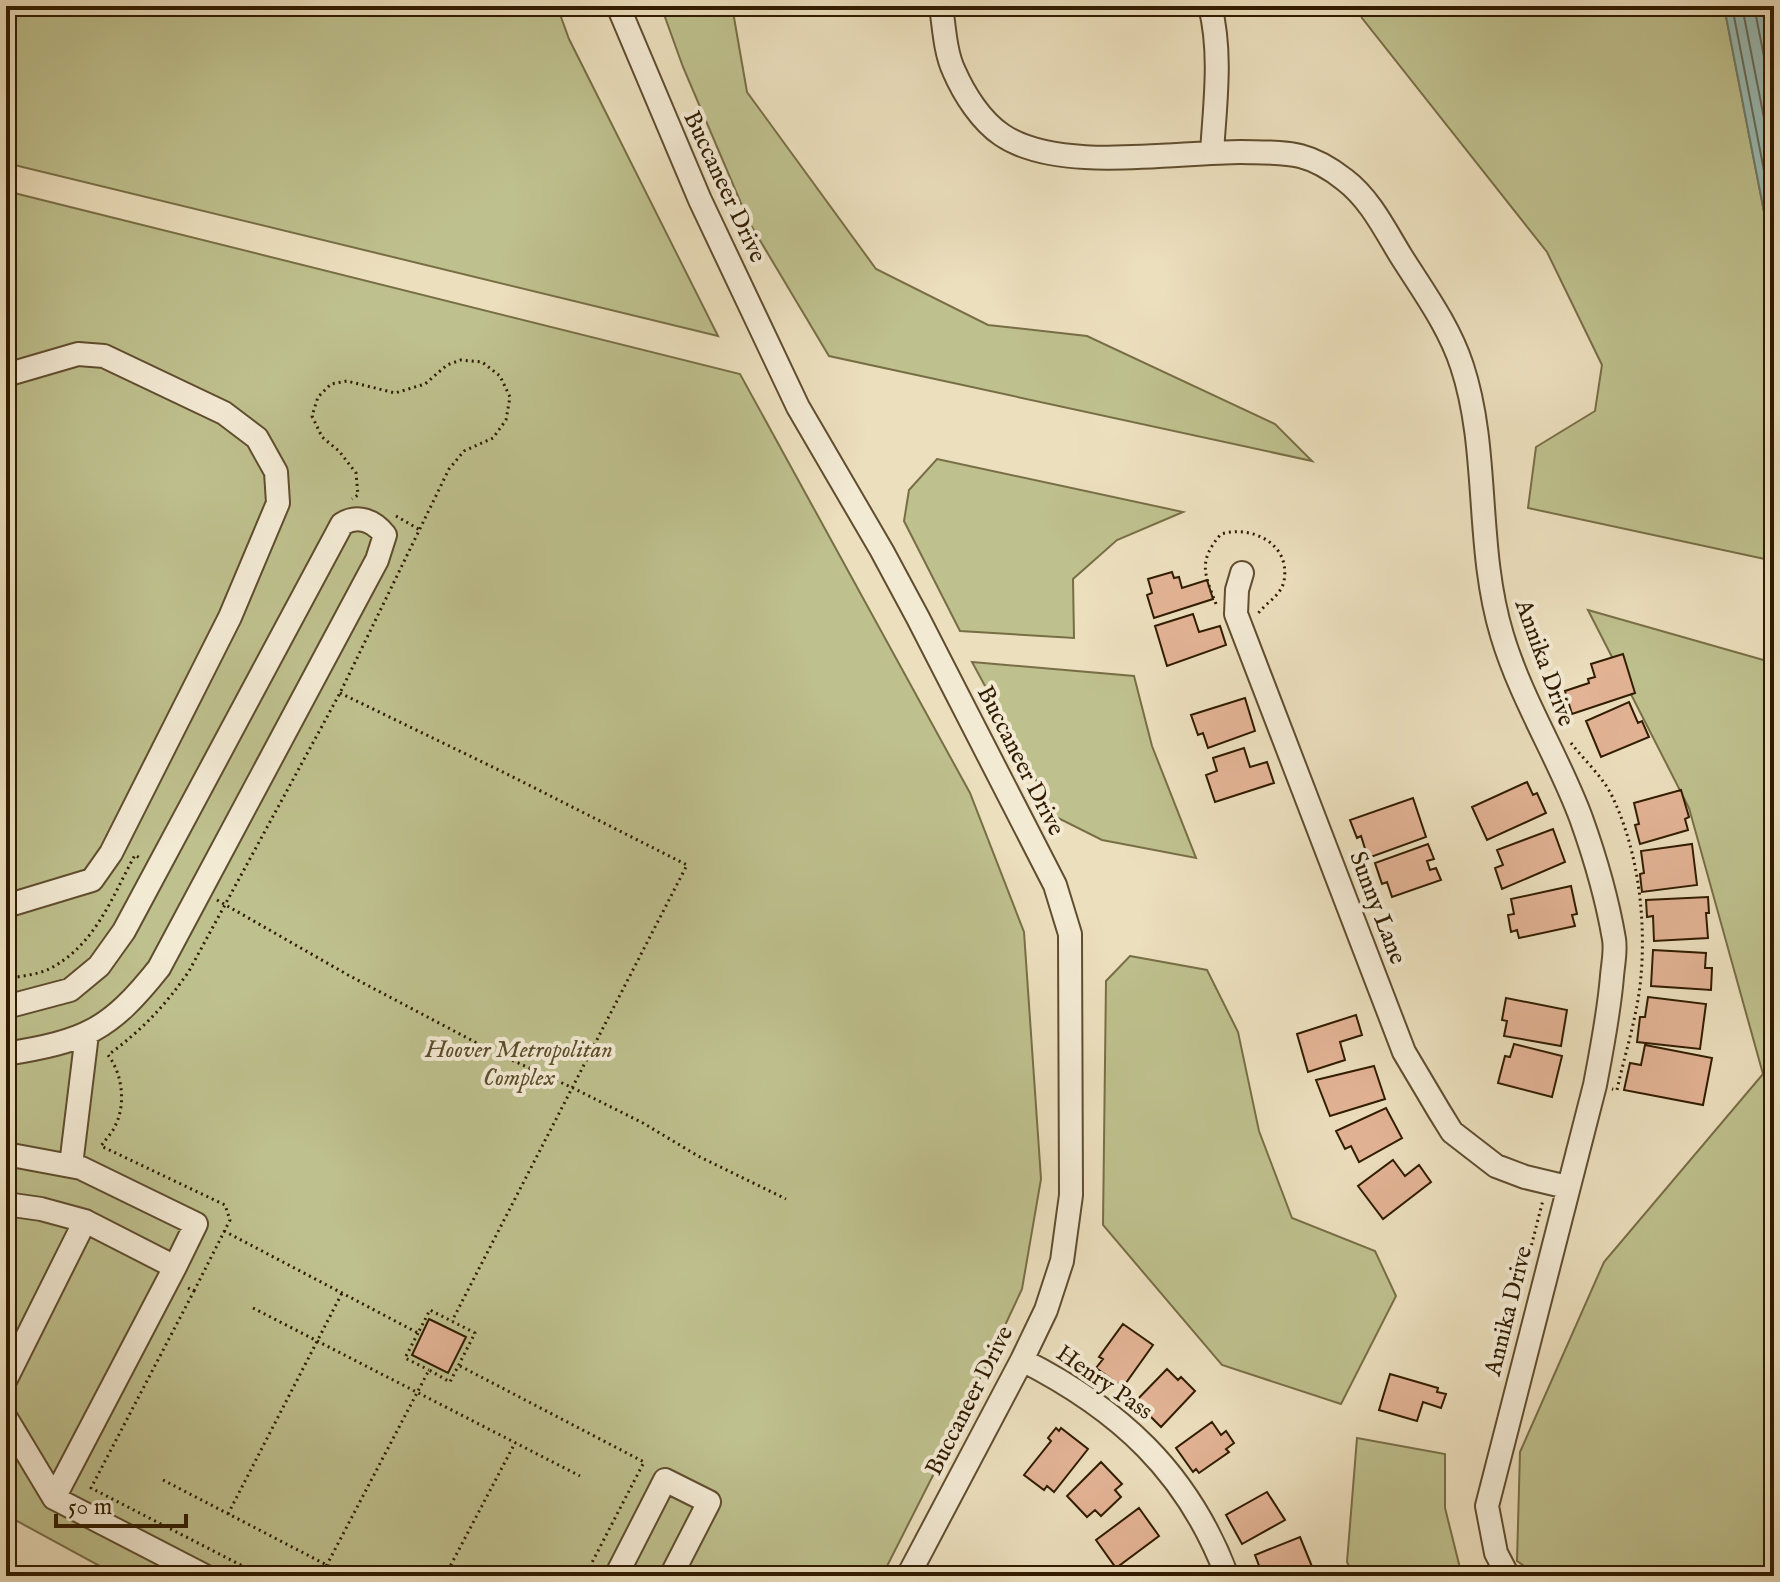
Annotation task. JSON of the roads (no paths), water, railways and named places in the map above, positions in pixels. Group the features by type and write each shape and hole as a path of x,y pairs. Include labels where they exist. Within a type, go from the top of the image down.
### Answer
{"street":[{"name":"Buccaneer Drive","path":"618,6 650,88 700,200 798,407 918,618 1055,885 1070,934 1071,1195 1062,1261 1046,1310 1022,1360 908,1576"},
{"name":"Annika Drive","path":"941,6 952,69 979,114 1002,136 1034,150 1070,158 1212,152 1296,153 1323,165 1347,181 1368,202 1444,325 1462,364 1474,414 1490,588 1502,635 1518,681 1580,816 1602,885 1615,943 1608,1019 1595,1085 1557,1185 1487,1506 1496,1553 1508,1576"},
{"path":"1210,6 1215,25 1216,61 1212,152"},
{"path":"6,375 78,354 104,356 224,413 257,438 276,472 278,503 230,617 111,853 92,880 6,906"},
{"path":"6,1007 70,990 99,966 124,931 342,524 350,518 378,526 385,535 377,560 159,968 135,999 108,1023 78,1039 6,1054"},
{"name":"Sunny Lane","path":"1242,573 1237,590 1236,614 1404,1052 1452,1132 1496,1166 1557,1185"},
{"path":"71,1165 87,1034"},
{"path":"6,1154 71,1165 196,1224 54,1498"},
{"path":"6,1204 41,1209 85,1221 172,1273"},
{"path":"6,1379 85,1221"},
{"name":"Henry Pass","path":"1022,1360 1090,1399 1136,1435 1181,1489 1203,1524 1227,1576"},
{"path":"6,1418 54,1498 205,1576"},
{"path":"616,1576 665,1480 709,1502 671,1576"}],"water":[{"path":"1724,6 1774,6 1774,263"}],"park label":[{"name":"Hoover Metropolitan Complex","path":"519,1064"}]}
